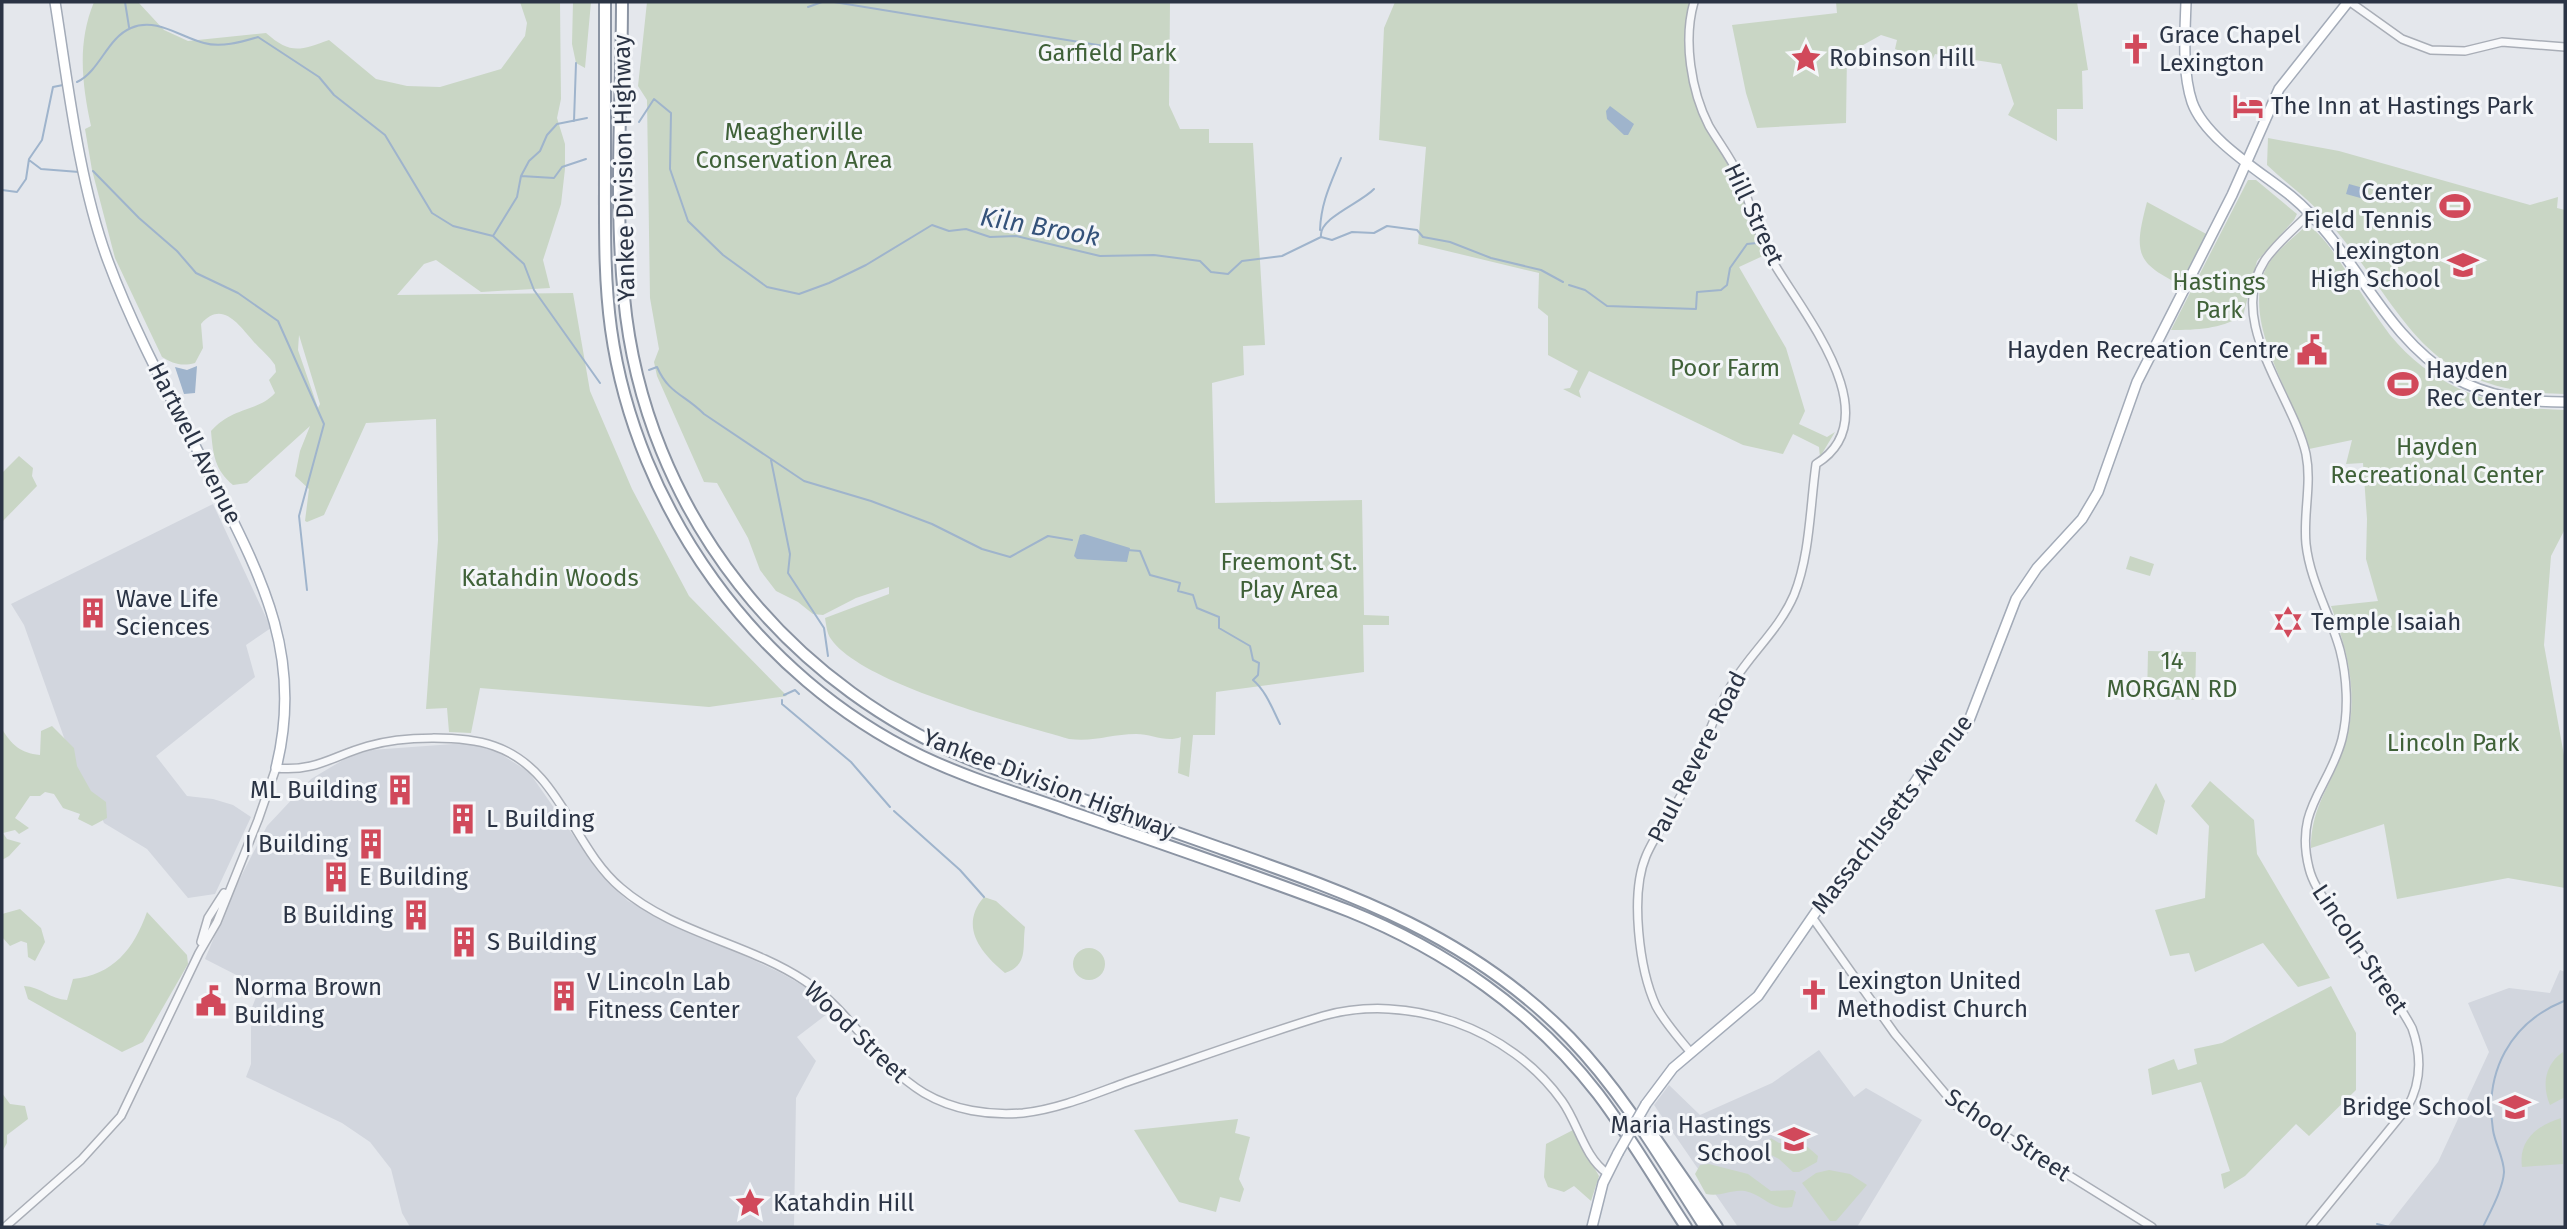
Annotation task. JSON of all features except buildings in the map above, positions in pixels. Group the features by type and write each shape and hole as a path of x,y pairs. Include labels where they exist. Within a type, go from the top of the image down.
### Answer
{"highway":[{"name":"Yankee Division Highway","path":"605,2 605,258 618,366 635,427 667,503 698,557 748,622 797,672 832,700 923,756 986,782 1349,911 1409,939 1459,967 1520,1013 1574,1066 1615,1118 1683,1227"},
{"name":"Yankee Division Highway","path":"622,2 622,262 634,360 646,410 674,482 704,536 752,602 794,647 842,687 887,718 932,743 990,767 1336,888 1390,911 1442,938 1490,970 1550,1019 1591,1061 1629,1111 1704,1227"},
{"path":"1629,1111 1654,1135 1719,1227"}],"main road":[{"name":"Hartwell Avenue","path":"55,2 89,196 107,260 138,331 252,558 273,608 285,668 283,738 276,768"},
{"path":"2186,2 2187,66 2192,103 2210,130 2324,229 2403,337 2453,377 2496,395 2537,402 2565,402"},
{"name":"Massachusetts Avenue","path":"1592,1227 1607,1173 1664,1078 1758,996 1812,917 1874,844 1921,773 1953,743 1968,723 2016,599 2037,569 2082,519 2098,492 2137,382 2247,162 2279,89 2349,2"}],"street":[{"path":"46,2 57,15"},
{"name":"Hill Street","path":"1694,2 1689,33 1700,105 1735,169 1768,253 1828,349 1839,376 1843,422 1838,440 1827,456 1816,464"},
{"path":"2349,2 2400,38 2431,50 2460,52 2502,42 2565,47"},
{"name":"Lincoln Street","path":"2309,214 2265,260 2258,276 2254,305 2261,347 2303,445 2308,469 2306,545 2315,580 2340,649 2344,675 2342,738 2307,817 2305,852 2318,889 2408,1021 2417,1040 2420,1068 2417,1085 2407,1108 2310,1227"},
{"name":"Paul Revere Road","path":"1691,1052 1664,1019 1647,979 1638,909 1643,866 1649,848 1689,782 1729,688 1748,659 1780,621 1793,596 1803,564 1816,464"},
{"name":"Wood Street","path":"276,768 310,769 373,744 406,741 464,739 510,752 542,778 608,875 626,892 665,916 765,959 804,981 829,1000 902,1078 932,1097 951,1105 984,1113 1039,1110 1327,1014 1362,1007 1396,1008 1448,1020 1519,1057 1559,1097 1591,1156 1607,1173"},
{"name":"Hartwell Avenue","path":"199,953 216,922 258,820 276,768"},
{"name":"Hartwell Avenue","path":"199,953 208,918 232,882"},
{"name":"School Street","path":"1812,917 1895,1034 1954,1104 2152,1227"},
{"path":"5,1227 81,1160 121,1116 199,953"}],"shaded area":[{"path":"213,504 271,628 246,645 255,677 156,756 187,796 233,805 251,817 215,894 188,898 147,849 104,823 95,800 88,805 24,625 11,604"},
{"path":"467,743 496,751 529,772 598,871 628,901 781,973 809,989 831,1011 797,1037 816,1061 796,1098 794,1227 410,1227 402,1213 391,1169 370,1142 342,1123 246,1077 251,1064 251,1010 260,987 205,959 233,892 267,826 311,779 348,757 371,750"},
{"name":"Bridge School","path":"2560,970 2565,972 2565,1227 2387,1227 2438,1162 2489,1052 2468,1003 2509,988 2550,993"},
{"name":"Maria Hastings School","path":"1819,1050 1854,1097 1866,1088 1922,1120 1857,1227 1738,1227 1654,1105 1669,1085 1700,1115 1772,1083"}],"green space":[{"name":"Katahdin Woods","path":"94,2 138,2 164,30 188,41 266,33 289,47 302,48 329,40 376,79 407,86 440,87 501,69 525,36 527,23 520,2 560,2 561,99 557,118 565,144 565,169 561,204 543,260 550,288 481,292 436,260 424,264 397,295 573,293 590,391 632,489 689,596 787,696 709,707 480,688 471,733 449,732 447,708 426,709 438,540 436,419 366,423 324,515 307,522 309,489 295,476 300,451 310,426 247,483 233,485 222,474 216,461 211,431 228,417 261,403 275,393 269,380 276,372 275,365 235,322 223,314 209,317 201,324 203,348 195,363 177,364 162,357 115,258 92,170 85,129 91,126 83,64 89,17","holes":["299,335 320,404 318,408 298,350"]},
{"path":"573,2 591,2 585,68 576,63 572,44"},
{"path":"647,2 1170,2 1169,105 1180,129 1209,129 1209,143 1253,143 1265,345 1243,346 1244,375 1212,383 1215,503 1362,500 1364,615 1389,616 1389,625 1363,625 1364,672 1216,692 1215,735 1193,735 1189,777 1178,773 1181,737 1170,739 1136,734 1069,739 941,700 905,686 848,656 830,637 825,618 889,594 889,587 856,598 823,615 813,614 798,602 776,591 760,570 748,538 717,483 704,482 657,376 654,362 659,349 650,298 647,100 638,86"},
{"name":"Poor Farm","path":"1395,2 1691,2 1686,31 1693,83 1711,134 1735,178 1765,255 1739,267 1786,348 1805,411 1799,424 1827,437 1835,432 1820,457 1819,447 1793,434 1783,454 1743,445 1589,371 1579,391 1581,398 1563,389 1570,388 1578,371 1548,355 1548,316 1538,308 1539,273 1418,244 1426,147 1379,140 1384,28"},
{"path":"1836,2 2077,2 2088,70 2082,71 2083,109 2057,109 2057,141 2008,115 2014,104 2001,64 1935,54 1931,63 1895,49 1897,40 1881,35 1847,54 1846,123 1757,128 1746,93 1732,25 1837,13"},
{"name":"Lexington High School","path":"2268,138 2339,151 2530,205 2558,197 2557,208 2565,210 2565,394 2516,390 2477,379 2447,363 2422,342 2327,220 2267,165"},
{"name":"Hastings Park","path":"2248,180 2256,180 2297,214 2294,220 2257,261 2243,316 2208,328 2171,330"},
{"path":"2147,202 2210,236 2185,287 2156,271 2142,255 2140,234"},
{"name":"Lincoln Park","path":"2307,225 2327,243 2390,335 2427,370 2447,383 2492,400 2515,406 2565,410 2565,529 2551,556 2544,645 2565,761 2565,888 2508,878 2397,899 2384,824 2311,848 2317,810 2342,753 2351,716 2352,697 2347,660 2331,606 2378,601 2366,559 2367,519 2363,463 2346,464 2352,440 2309,449 2273,362 2260,316 2259,294 2267,266 2282,247"},
{"path":"19,456 33,468 32,476 37,486 2,522 2,473"},
{"path":"2130,556 2154,564 2150,576 2126,569"},
{"name":"14 MORGAN RD","path":"2148,651 2196,652 2195,700 2147,699"},
{"path":"52,726 74,748 77,766 91,791 106,802 107,818 92,826 78,819 80,814 63,808 54,794 45,792 40,796 30,796 15,818 29,828 19,834 15,830 3,833 7,839 21,843 2,860 2,729 17,747 40,755 41,731"},
{"path":"2210,781 2254,820 2257,854 2330,978 2298,987 2263,943 2195,972 2189,953 2170,956 2155,910 2205,898 2209,826 2191,806"},
{"path":"2156,783 2165,801 2157,835 2135,821"},
{"path":"984,897 996,901 1025,927 1021,960 1013,970 1005,973 981,947 973,928 973,918"},
{"path":"20,909 41,928 45,942 35,961 28,957 27,943 21,941 10,946 2,937 2,914"},
{"path":"147,912 187,955 188,964 143,1042 122,1052 28,999 24,986 67,1000 73,979 100,972 120,958 136,938"},
{"path":"1089,948 1100,953 1105,964 1100,975 1089,980 1078,975 1073,964 1078,953"},
{"path":"2331,986 2356,1033 2356,1090 2309,1136 2296,1124 2245,1176 2224,1189 2221,1174 2230,1171 2201,1082 2152,1095 2148,1069 2174,1059 2178,1070 2197,1064 2194,1049 2222,1043"},
{"path":"2563,1052 2565,1097 2550,1105 2546,1076 2552,1063"},
{"path":"2,1093 10,1104 25,1106 28,1119 7,1135 7,1143 2,1152"},
{"path":"2561,1118 2563,1164 2522,1167 2523,1149 2531,1135 2537,1129"},
{"path":"1238,1119 1235,1133 1250,1137 1239,1179 1244,1189 1240,1202 1220,1197 1216,1212 1179,1202 1134,1130"},
{"path":"1573,1130 1599,1176 1591,1201 1574,1186 1564,1192 1548,1187 1544,1177 1546,1144"},
{"path":"1771,1138 1779,1143 1803,1143 1818,1156 1817,1162 1799,1172 1793,1172 1779,1159 1763,1151"},
{"path":"1709,1164 1748,1174 1771,1191 1793,1190 1796,1192 1792,1207 1778,1207 1745,1191 1706,1194 1695,1174 1700,1165"},
{"path":"1829,1170 1850,1174 1867,1185 1836,1221 1830,1221 1802,1183 1816,1173"}],"water":[{"path":"1610,106 1634,124 1628,135 1624,135 1607,119 1606,111"},
{"path":"2349,184 2367,189 2364,199 2346,194"},
{"path":"197,366 195,393 184,394 175,367 187,370"},
{"path":"1080,535 1130,548 1127,562 1077,559 1074,556"}],"waterway":[{"path":"125,2 129,27"},
{"path":"808,7 822,2"},
{"path":"834,2 1104,46"},
{"name":"Kiln Brook","path":"77,82 92,70 116,39 140,25 159,26 217,45 258,37 319,77 334,95 385,135 432,213 453,226 493,236 517,197 521,176 529,161 540,151 547,135 557,124 587,118"},
{"path":"574,121 576,63"},
{"name":"Kiln Brook","path":"2,190 17,192 26,179 29,159 42,140 53,87 63,85"},
{"name":"Kiln Brook","path":"639,122 654,99 671,113 670,169 688,221 723,255 767,287 799,294 866,265 932,225 949,231 966,229 990,237 1016,236 1100,256 1154,255 1200,261 1211,272 1228,274 1242,261 1282,256 1321,237 1332,240 1352,232 1374,233 1387,226 1417,230 1423,237 1450,242 1491,258 1541,270 1563,282"},
{"path":"1320,230 1324,202 1341,158"},
{"name":"Kiln Brook","path":"521,176 554,178 562,167 586,159"},
{"path":"29,160 41,169 79,172"},
{"path":"93,171 139,218 177,251 196,273 238,293 278,321 324,424 299,516 307,590"},
{"path":"1321,236 1322,229 1333,217 1374,189"},
{"name":"Kiln Brook","path":"493,236 524,264 534,290 600,383"},
{"name":"Kiln Brook","path":"1569,285 1585,290 1607,306 1696,309 1697,292 1721,290 1727,285 1730,268 1747,244 1757,243"},
{"name":"Kiln Brook","path":"649,370 657,367 667,383 704,414 804,481 871,501 932,524 982,549 1010,557 1048,536 1072,540"},
{"path":"771,460 790,554 788,573 824,628 828,656"},
{"name":"Kiln Brook","path":"1127,550 1140,551 1150,575 1180,583 1178,591 1193,595 1197,608 1219,617 1219,628 1250,646 1253,660 1259,663 1258,675 1253,680 1265,695 1280,724"},
{"path":"784,695 795,690 799,694"},
{"path":"782,700 782,704 851,762 890,807"},
{"path":"894,811 960,870 984,897"},
{"path":"2483,1227 2499,1193 2504,1172 2494,1135 2491,1109 2497,1069 2515,1036 2545,1010 2564,1001"},
{"path":"2377,1224 2389,1227"}],"place":[{"name":"Grace Chapel Lexington","path":"2136,49"},
{"name":"Robinson Hill","path":"1806,58"},
{"name":"The Inn at Hastings Park","path":"2248,106"},
{"name":"Center Field Tennis","path":"2455,206"},
{"name":"Lexington High School","path":"2463,265"},
{"name":"Hayden Recreation Centre","path":"2312,350"},
{"name":"Hayden Rec Center","path":"2403,384"},
{"name":"Wave Life Sciences","path":"93,613"},
{"name":"Temple Isaiah","path":"2288,622"},
{"name":"ML Building","path":"400,790"},
{"name":"L Building","path":"463,819"},
{"name":"I Building","path":"371,844"},
{"name":"E Building","path":"336,877"},
{"name":"B Building","path":"416,915"},
{"name":"S Building","path":"464,942"},
{"name":"Lexington United Methodist Church","path":"1814,995"},
{"name":"V Lincoln Lab Fitness Center","path":"564,996"},
{"name":"Norma Brown Building","path":"211,1001"},
{"name":"Bridge School","path":"2515,1107"},
{"name":"Maria Hastings School","path":"1794,1139"},
{"name":"Katahdin Hill","path":"750,1203"}],"park label":[{"name":"Garfield Park","path":"1107,53"},
{"name":"Meagherville Conservation Area","path":"794,146"},
{"name":"Hayden Recreational Center","path":"2437,461"},
{"name":"Freemont St. Play Area","path":"1289,576"}]}
